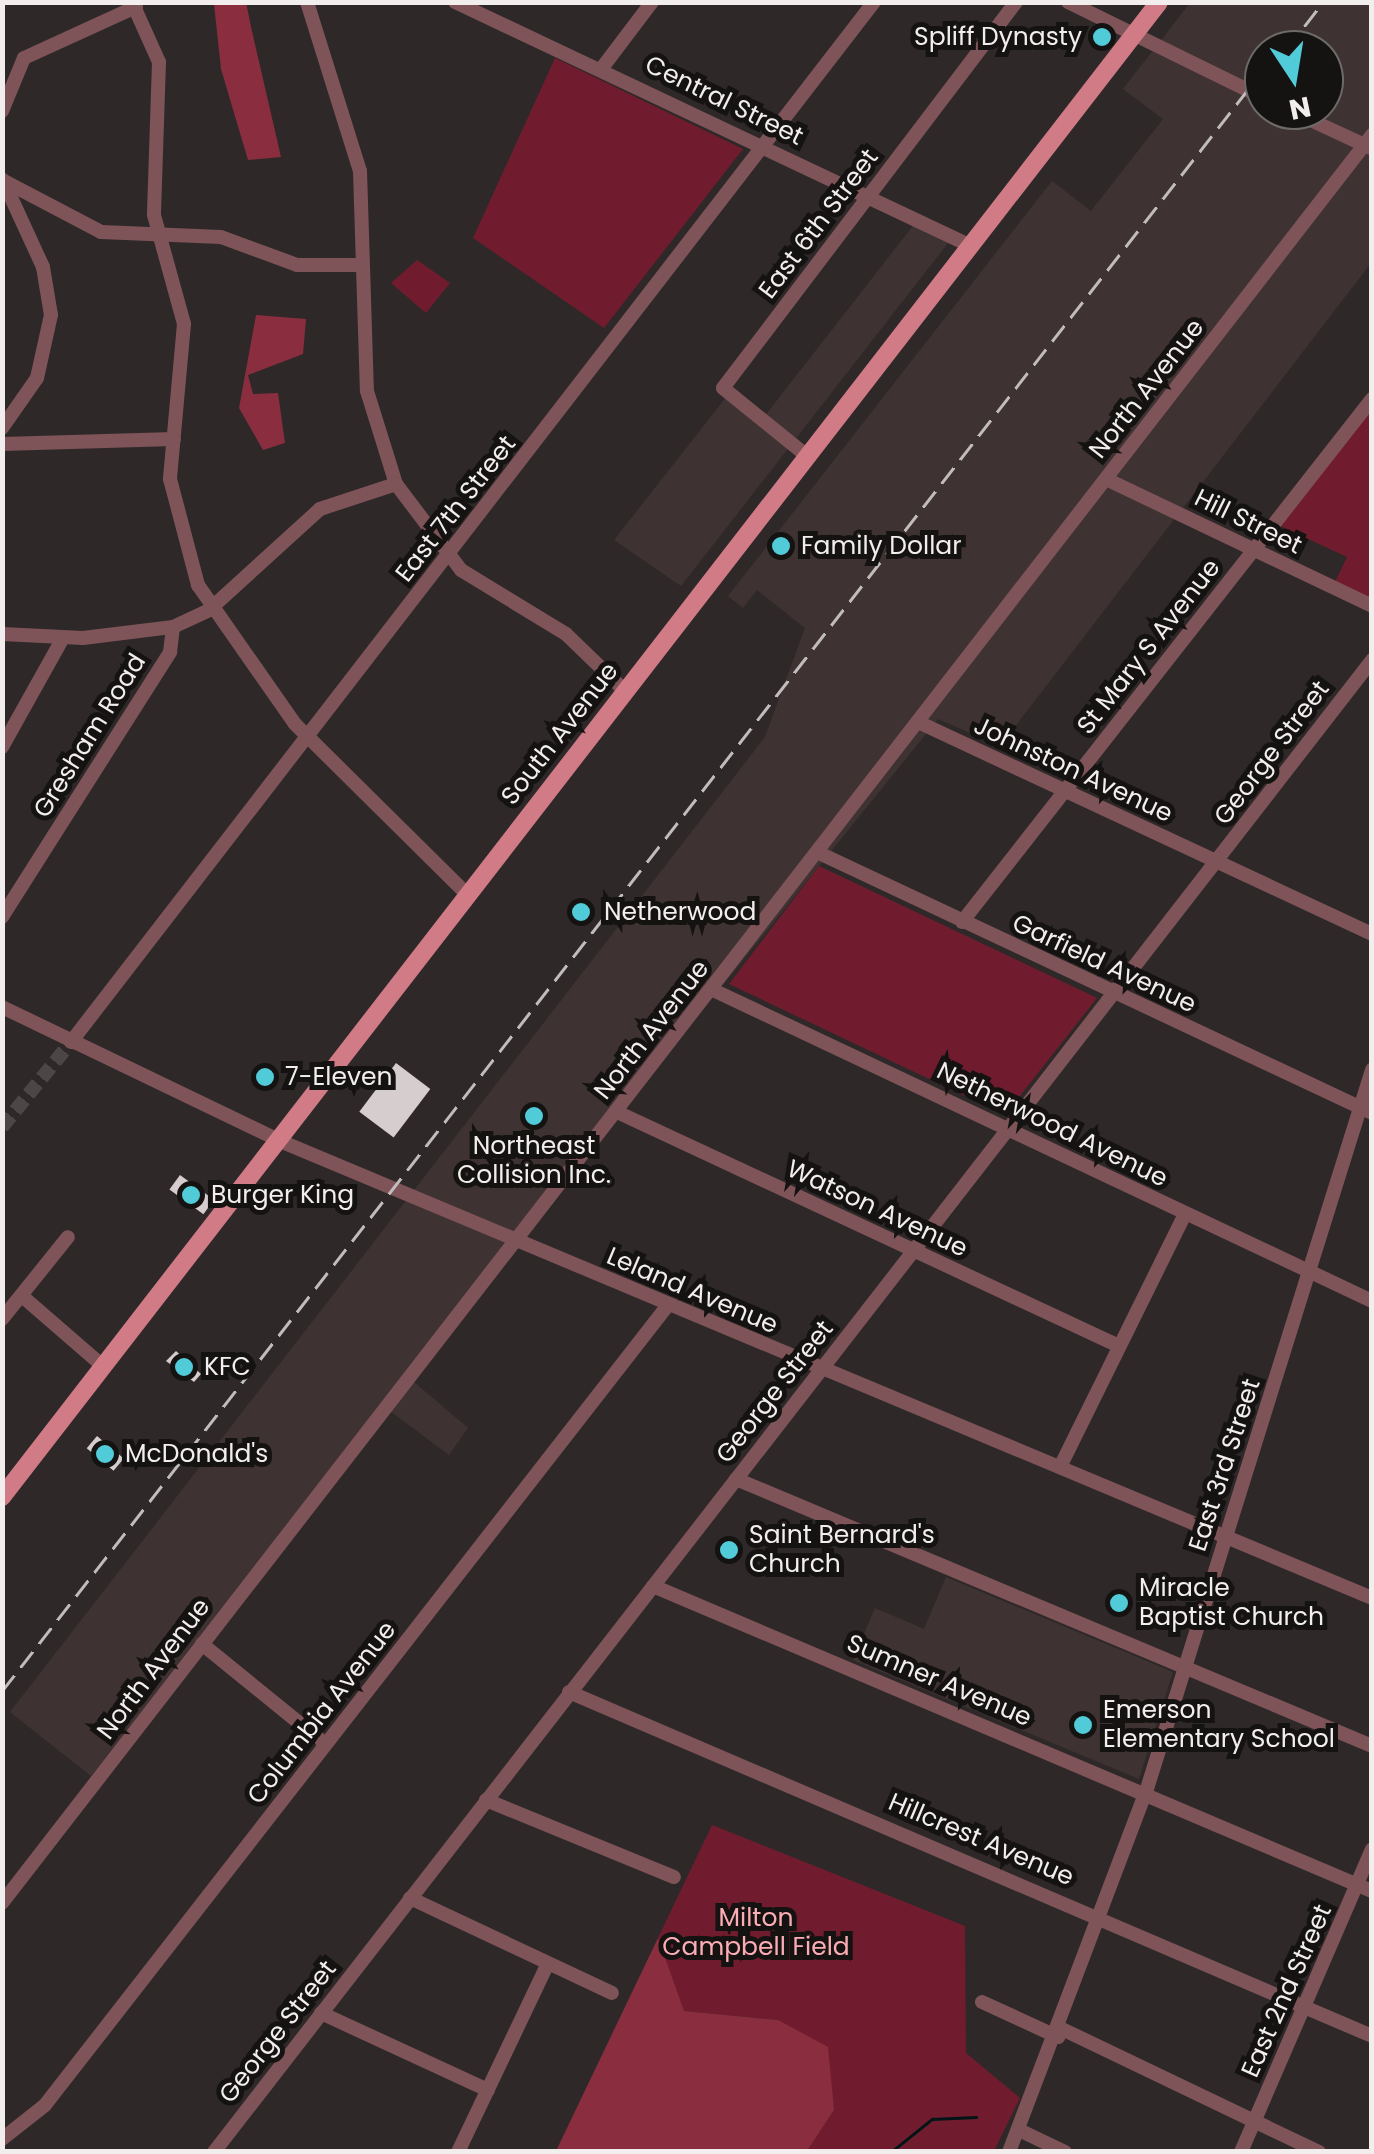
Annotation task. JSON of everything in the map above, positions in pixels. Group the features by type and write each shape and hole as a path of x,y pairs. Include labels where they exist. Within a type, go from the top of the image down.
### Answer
{"main road":[{"name":"South Avenue","path":"2,1497 1159,2"}],"street":[{"path":"307,2 360,171 367,391 396,484 448,557 496,598 566,634 625,691"},
{"name":"Central Street","path":"455,2 472,6 971,246"},
{"path":"602,68 652,2"},
{"name":"East 7th Street","path":"71,1042 874,2"},
{"name":"East 6th Street","path":"807,456 723,388 1016,2"},
{"path":"1068,2 1244,88"},
{"path":"2,111 24,58 134,5 159,62 158,236 184,324 172,498 209,610 306,735 468,894"},
{"path":"1337,130 1369,143"},
{"name":"North Avenue","path":"2,1903 1369,143"},
{"path":"3,180 81,226 158,236 221,237 297,265 362,265"},
{"path":"2,428 37,378 50,315 43,267 3,180"},
{"name":"St Mary S Avenue","path":"962,922 1372,399"},
{"path":"2,444 174,439"},
{"name":"Hill Street","path":"1106,478 1372,606"},
{"path":"2,634 63,638 173,627 209,610 320,509 396,484"},
{"name":"Gresham Road","path":"2,917 170,652 173,627"},
{"path":"2,747 63,638"},
{"name":"George Street","path":"216,2151 1372,660"},
{"name":"Johnston Avenue","path":"918,722 1372,934"},
{"name":"Garfield Avenue","path":"819,852 1366,1110"},
{"name":"Netherwood Avenue","path":"713,990 1372,1302"},
{"name":"Leland Avenue","path":"2,1008 280,1141 1372,1598"},
{"name":"East 3rd Street","path":"1009,2152 1060,2033 1146,1792 1310,1272 1366,1110 1372,1070"},
{"name":"Watson Avenue","path":"617,1112 1118,1346"},
{"path":"1060,1467 1185,1214"},
{"path":"2,1319 68,1237"},
{"path":"22,1296 104,1367"},
{"name":"Columbia Avenue","path":"2,2139 45,2105 668,1305"},
{"path":"736,1479 1372,1746"},
{"name":"Sumner Avenue","path":"652,1586 1365,1888"},
{"path":"202,1644 326,1744"},
{"name":"Hillcrest Avenue","path":"569,1692 1104,1916 1372,2036"},
{"path":"486,1800 674,1877"},
{"name":"East 2nd Street","path":"1240,2152 1305,2005 1365,1888 1372,1848"},
{"path":"410,1898 612,1994"},
{"path":"458,2152 548,1962"},
{"path":"982,2002 1060,2033 1319,2152"},
{"path":"321,2014 488,2090"},
{"path":"1019,2130 1064,2152"}],"shaded area":[{"path":"246,2 281,157 248,160 221,69 214,4"},
{"path":"1190,3 1371,3 1371,263 1000,746 938,719 407,1376 468,1428 449,1455 382,1405 91,1776 10,1712 765,737 805,628 757,590 743,608 728,596 1052,181 1091,211 1163,119 1123,89"},
{"path":"919,218 955,234 681,586 614,540 731,391 764,417"},
{"path":"256,315 306,319 303,354 248,375 253,394 278,393 285,443 263,450 239,408"},
{"name":"Emerson Elementary School","path":"946,1577 1173,1672 1139,1779 853,1660 875,1608 924,1629"},
{"path":"658,1938 684,2011 778,2020 828,2047 834,2110 807,2151 556,2151"}],"green space":[{"path":"555,58 743,149 604,328 473,238"},
{"path":"417,260 450,283 426,313 391,283"},
{"path":"1371,392 1371,602 1334,584 1347,557 1272,522"},
{"path":"819,866 1097,998 1005,1115 729,984"},
{"name":"Milton Campbell Field","path":"712,1825 965,1926 966,2053 1020,2098 994,2151 807,2151 834,2110 778,2020 683,2011 658,1938"}],"building":[{"path":"396,1063 430,1089 394,1138 359,1112"},
{"name":"Burger King","path":"180,1175 214,1200 203,1214 169,1190"},
{"name":"KFC","path":"176,1351 201,1374 194,1382 166,1361"},
{"name":"McDonald's","path":"97,1436 124,1458 114,1471 87,1448"}],"waterway":[{"path":"891,2152 932,2119 976,2117"}],"tunnel":[{"path":"2,1127 71,1042"}],"railway":[{"path":"1301,30 1323,2"},
{"path":"2,1691 1244,95"}],"place":[{"name":"Spliff Dynasty","path":"1102,37"},
{"name":"Family Dollar","path":"781,546"},
{"name":"Netherwood","path":"581,912"},
{"name":"7-Eleven","path":"265,1077"},
{"name":"Northeast Collision Inc.","path":"534,1116"},
{"name":"Burger King","path":"191,1195"},
{"name":"KFC","path":"184,1367"},
{"name":"McDonald's","path":"105,1454"},
{"name":"Saint Bernard's Church","path":"729,1550"},
{"name":"Miracle Baptist Church","path":"1119,1603"},
{"name":"Emerson Elementary School","path":"1083,1725"}]}
